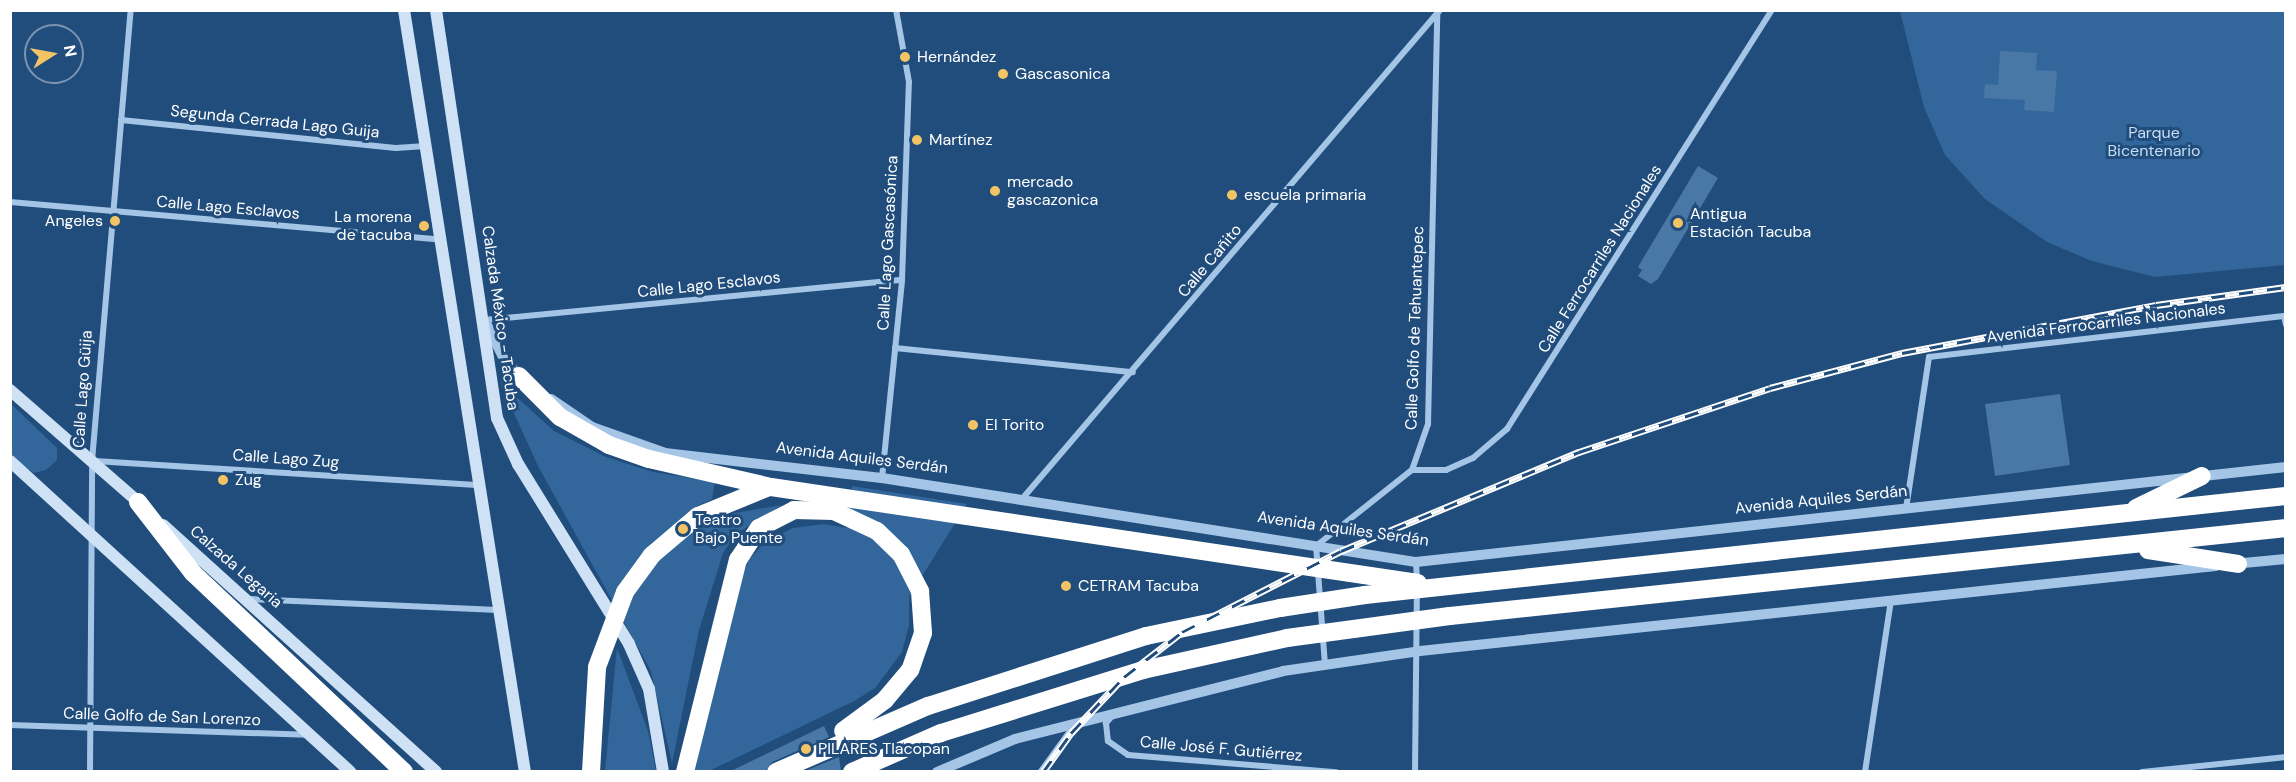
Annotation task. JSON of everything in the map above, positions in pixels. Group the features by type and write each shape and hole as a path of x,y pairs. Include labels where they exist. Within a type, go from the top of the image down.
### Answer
{"highway":[{"path":"519,376 560,417 609,445 771,487 1446,588"},
{"path":"2125,513 2202,476"},
{"path":"591,771 597,667 625,592 652,555 698,516 771,487"},
{"path":"776,771 928,706 1146,636 1280,608 2286,496"},
{"path":"138,502 193,573 404,771"},
{"path":"685,771 715,640 745,544 781,515 813,509 847,516 877,531 901,554 916,578 923,604 923,633 915,658 885,700 799,760"},
{"path":"852,771 941,733 1143,670 1287,638 1450,616 2286,528"},
{"path":"2123,546 2238,564"}],"main road":[{"path":"404,10 443,240 498,610 525,771"},
{"name":"Calzada México - Tacuba","path":"436,10 497,418 518,464 629,644 649,689 663,771"},
{"name":"Calzada Legaria","path":"10,390 248,599 436,771"},
{"path":"10,461 91,530 350,771"}],"street":[{"name":"Calle Lago Güija","path":"90,771 92,461 110,212 131,10"},
{"name":"Calle Lago Gascasónica","path":"882,478 902,280 909,82 896,10"},
{"name":"Calle Ferrocarriles Nacionales","path":"1412,470 1446,470 1473,458 1507,429 1772,10"},
{"name":"Calle Golfo de Tehuantepec","path":"1412,470 1428,424 1439,12"},
{"name":"Calle Cañito","path":"1022,499 1134,372 1439,12"},
{"name":"Segunda Cerrada Lago Guija","path":"121,120 396,148 426,146"},
{"name":"Calle Lago Esclavos","path":"10,202 443,240"},
{"name":"Calle Lago Esclavos","path":"484,320 902,280"},
{"path":"2285,316 2286,325"},
{"name":"Avenida Ferrocarriles Nacionales","path":"1906,511 1929,357 2285,316"},
{"name":"Avenida Aquiles Serdán","path":"484,320 519,376 592,427 664,453 882,478 1416,562 1906,511 2286,467"},
{"path":"895,348 1134,372"},
{"name":"Calle Lago Zug","path":"92,461 480,485"},
{"path":"1325,665 1316,546 1412,470"},
{"path":"937,771 1015,738 1116,711 1325,665 1420,651 2286,559"},
{"path":"1415,771 1420,651 1416,562"},
{"path":"248,599 498,610"},
{"path":"1865,771 1891,601"},
{"name":"Calle José F. Gutiérrez","path":"1116,711 1104,731 1108,741 1128,755 1336,771"},
{"path":"1039,771 1076,722"},
{"name":"Calle Golfo de San Lorenzo","path":"10,725 313,736"},
{"path":"2142,771 2286,757"}],"green space":[{"name":"Parque Bicentenario","path":"1900,11 2285,11 2285,265 2155,277 2092,261 2047,242 1985,199 1945,155 1924,107"},
{"path":"500,382 554,431 606,457 653,472 715,482 712,499 691,509 700,527 730,514 782,505 736,534 723,553 699,630 672,763 651,671 538,466"},
{"path":"10,403 57,448 57,460 46,470 34,473 11,460"},
{"path":"852,486 967,504 909,597 909,625 902,652 875,688 854,701 709,771 695,772 726,625 748,561 766,541 793,528 824,524 847,528"},
{"path":"617,648 648,731 656,771 605,771"}],"building":[{"path":"2000,51 2037,53 2036,70 2057,71 2054,112 2024,110 2025,100 1984,98 1985,84 1998,85"},
{"name":"Antigua Estación Tacuba","path":"1698,166 1718,178 1658,279 1651,284 1638,276 1642,270 1638,267"},
{"path":"2060,394 2070,465 1995,476 1985,404"},
{"path":"824,726 829,737 772,762 765,771 731,771"},
{"path":"839,757 841,771 805,771"}],"railway":[{"path":"1043,772 1071,733 1124,677 1182,632 1341,551 1579,452 1770,388 1902,353 2156,305 2286,287"}],"place":[{"name":"Hernández","path":"905,57"},
{"name":"Gascasonica","path":"1003,74"},
{"name":"Martínez","path":"917,140"},
{"name":"mercado gascazonica","path":"995,191"},
{"name":"escuela primaria","path":"1232,195"},
{"name":"Angeles","path":"115,221"},
{"name":"Antigua Estación Tacuba","path":"1678,223"},
{"name":"La morena de tacuba","path":"424,226"},
{"name":"El Torito","path":"973,425"},
{"name":"Zug","path":"223,480"},
{"name":"Teatro Bajo Puente","path":"683,529"},
{"name":"CETRAM Tacuba","path":"1066,586"},
{"name":"PILARES Tlacopan","path":"806,749"}]}
